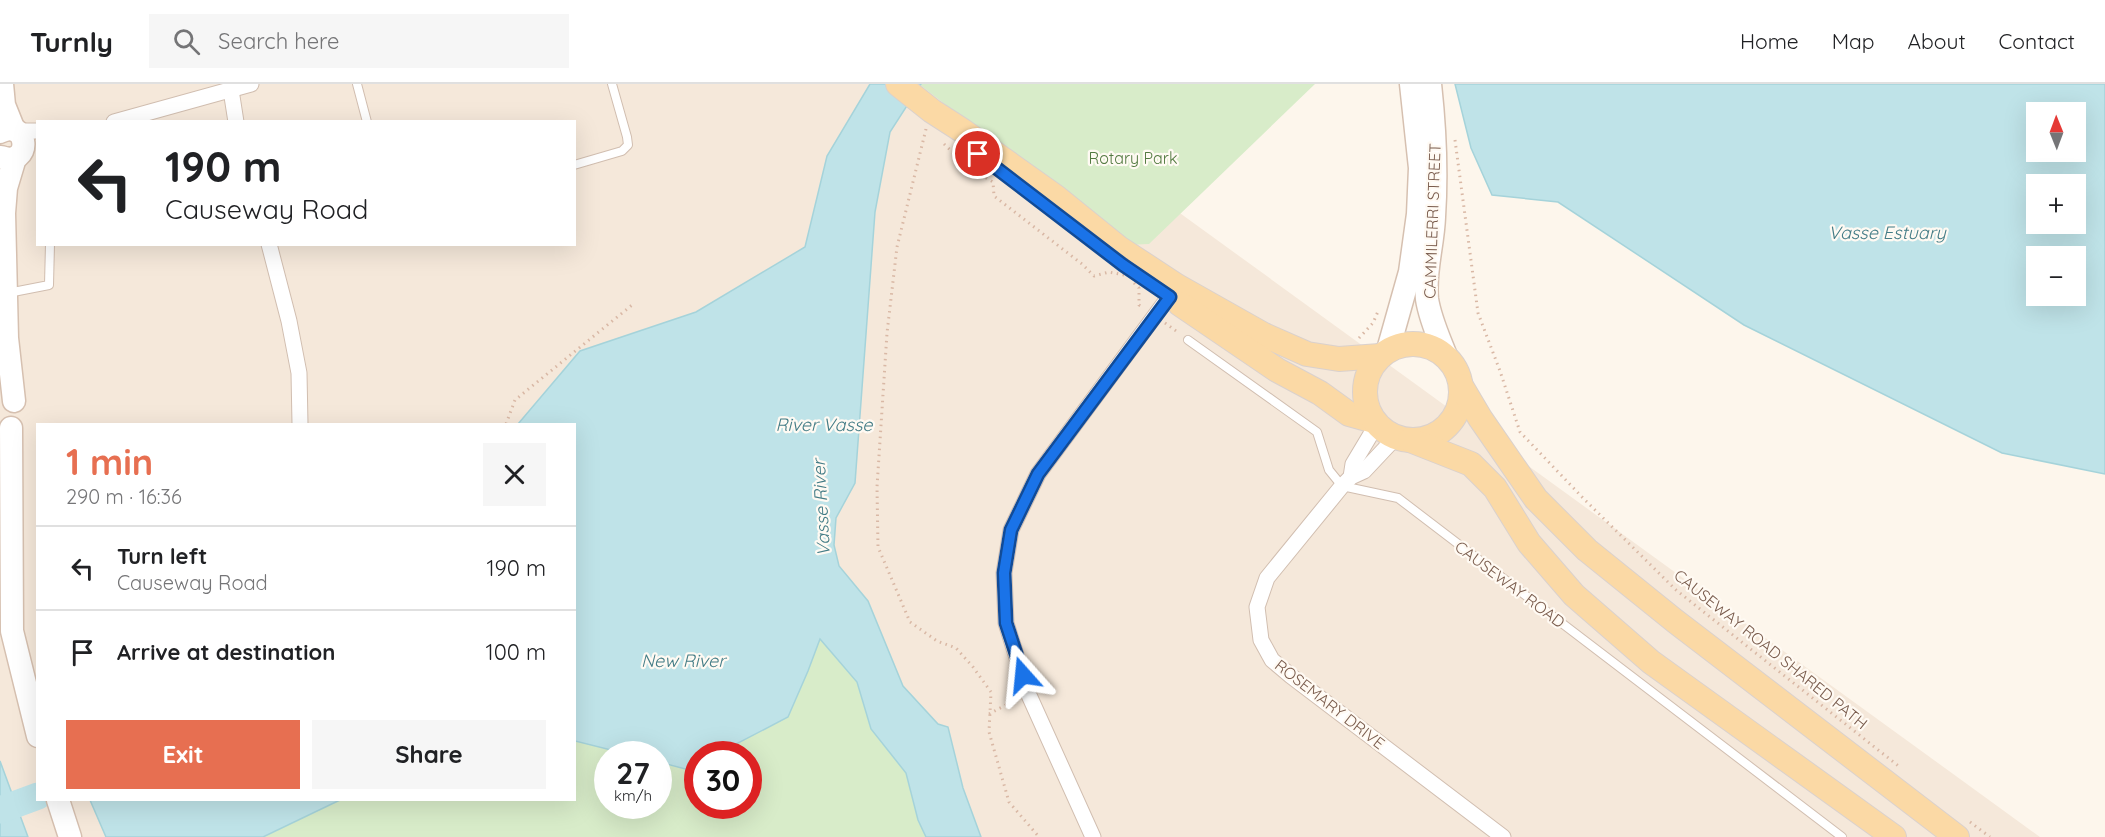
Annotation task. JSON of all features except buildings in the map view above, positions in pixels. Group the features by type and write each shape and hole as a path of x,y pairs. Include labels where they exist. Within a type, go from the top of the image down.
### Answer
{"main road":[{"path":"898,84 930,119 963,131 1056,197 1173,291 1277,370 1320,393 1349,414 1375,422"},
{"path":"1173,291 1307,354 1339,359 1384,353 1400,345 1418,344 1436,349 1446,356 1458,375 1461,386 1461,400 1448,425 1430,436 1403,438 1386,432 1375,422 1367,408 1364,394 1371,367 1384,353"},
{"path":"1461,386 1480,418 1536,499 1587,550 1675,621 1960,826"},
{"name":"CAUSEWAY ROAD","path":"1403,438 1471,464 1494,488 1529,543 1574,595 1651,662 1886,834"}],"street":[{"path":"2,84 4,105 24,141 24,147 9,177 4,200 7,338 15,410 5,434 13,556 11,611"},
{"path":"121,120 230,87 252,84"},
{"name":"CAMMILERRI STREET","path":"1384,353 1410,272 1418,214 1420,168 1411,84"},
{"name":"CAMMILERRI STREET","path":"1430,84 1436,155 1434,219 1426,285 1433,324 1446,356"},
{"path":"230,87 236,120"},
{"path":"270,246 289,321 299,373 300,423"},
{"path":"1093,837 1029,693 1006,623 1004,573 1011,530 1038,474 1173,291"},
{"path":"0,383 14,401"},
{"name":"ROSEMARY DRIVE","path":"1347,482 1353,464 1375,422"},
{"name":"ROSEMARY DRIVE","path":"1403,438 1364,471 1347,482 1267,578 1257,607 1261,640 1272,660 1291,676 1503,837"},
{"path":"0,564 11,611 16,652 36,728"},
{"path":"58,801 70,837"}],"lane":[{"path":"357,84 366,120"},
{"path":"576,164 622,151 628,145 612,84"},
{"path":"6,293 49,285 50,246"},
{"path":"1188,340 1317,432 1329,470 1347,482"},
{"name":"CAUSEWAY ROAD","path":"1347,482 1398,498 1842,837"}],"path":[{"path":"930,119 897,247 887,333 877,487 878,547 910,622 937,641 956,648 991,692 989,732 1009,802 1039,837"},
{"name":"CAUSEWAY ROAD SHARED PATH","path":"1454,136 1478,313 1520,432 1676,590 1907,772"},
{"path":"944,143 968,167 993,182 994,196 1082,264 1094,276 1108,272 1125,275"},
{"path":"1132,282 1140,288 1138,305 1188,340"},
{"path":"1354,343 1373,323 1381,303"},
{"path":"506,423 515,400 632,304"},
{"path":"990,714 1029,693"},
{"path":"1960,826 1990,837"}],"shaded area":[{"path":"0,84 1002,84 2040,837 0,837"}],"green space":[{"name":"Rotary Park","path":"919,84 1315,84 1149,244 1125,245"},
{"path":"820,639 857,682 871,729 906,773 918,820 926,837 263,837 338,801 576,801 576,741 594,746 594,819 672,819 672,765 684,769 684,819 762,819 762,741 742,741 788,717"}],"water":[{"path":"870,84 921,84 890,132 875,212 855,483 836,518 834,545 839,566 868,601 903,686 938,724 948,727 963,788 981,837 926,837 918,820 906,773 871,729 857,682 820,639 788,717 742,741 684,741 684,769 672,765 672,741 594,741 594,746 576,741 576,423 519,423 580,351 696,312 805,247 827,156"},
{"name":"Vasse Estuary","path":"1455,84 2105,84 2105,474 2002,453 1744,325 1558,202 1492,195 1471,148"},
{"path":"0,761 28,837 0,837"},
{"path":"90,801 338,801 263,837 106,837"}],"waterway":[{"name":"New River","path":"0,810 36,797"}],"route":[{"path":"978,154 1123,265 1170,297 1038,474 1011,530 1004,573 1006,623 1023,675"}],"water label":[{"name":"River Vasse","path":"824,424"},
{"name":"Vasse River","path":"821,508"}]}
